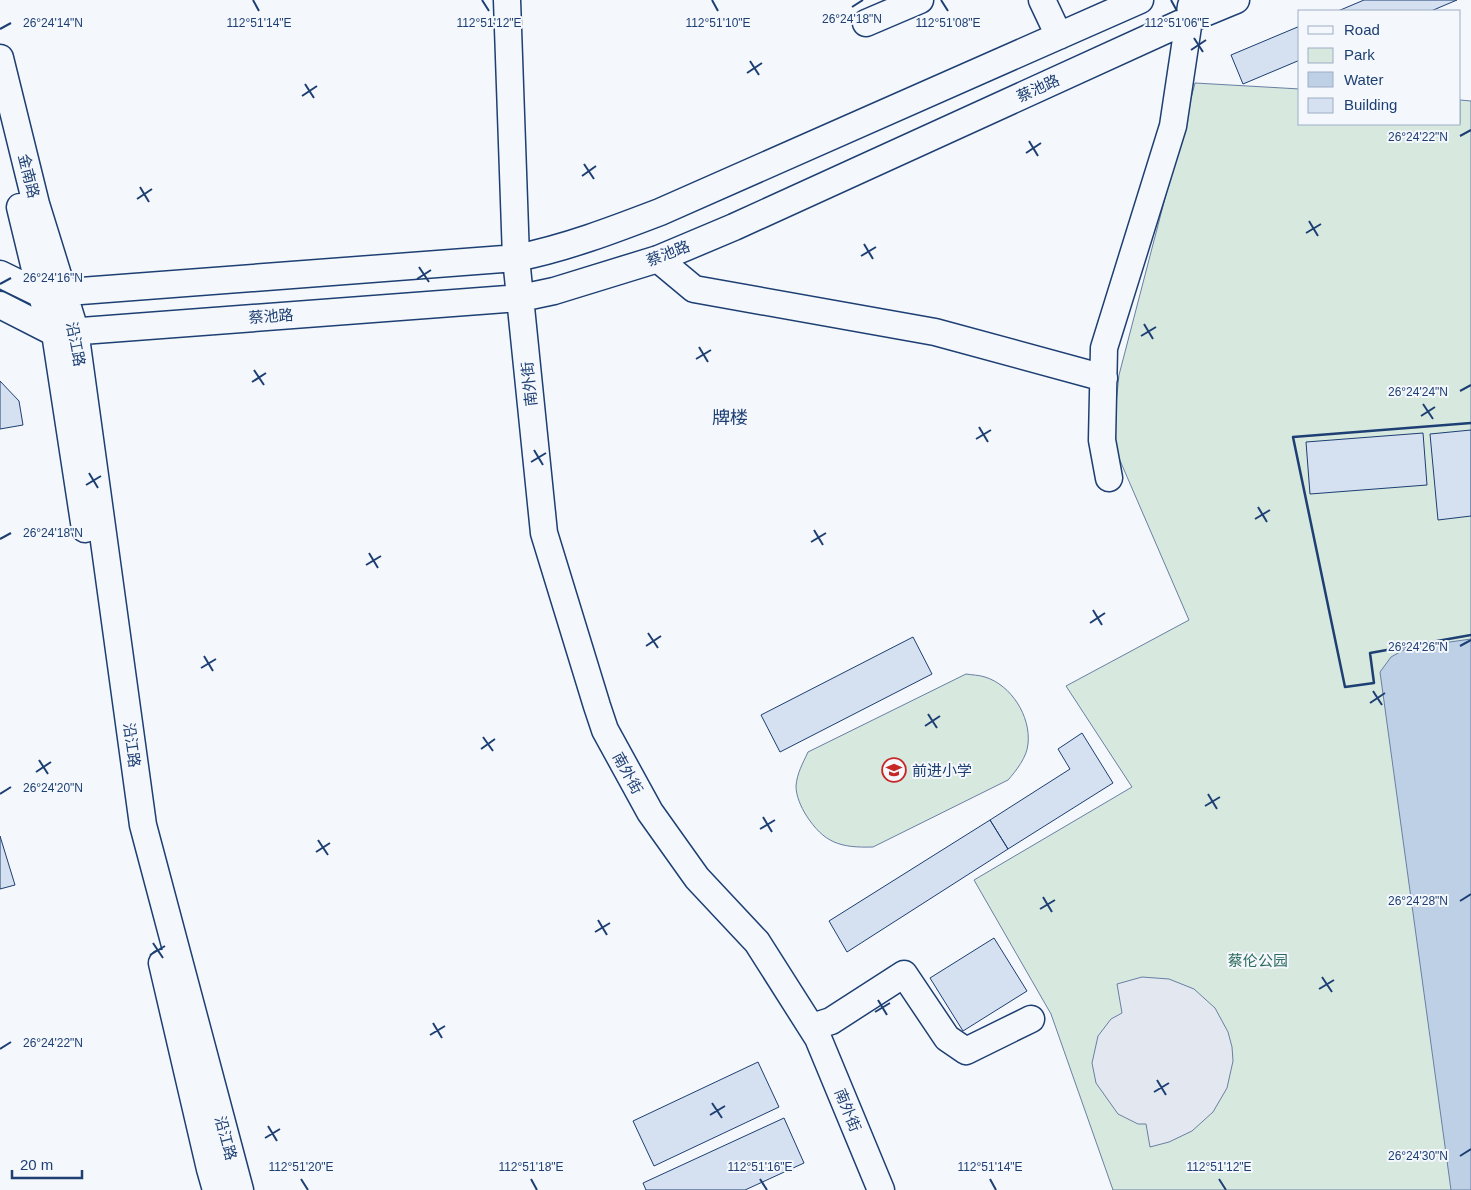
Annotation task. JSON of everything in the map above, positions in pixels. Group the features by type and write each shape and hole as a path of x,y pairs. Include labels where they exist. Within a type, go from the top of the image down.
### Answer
{"street":[{"name":"南外街","path":"507,0 516,258 544,533 605,730 655,819 697,878 757,942 812,1027 881,1190"},
{"path":"866,23 920,0"},
{"path":"1042,0 1059,36"},
{"path":"0,274 52,293 516,258 541,253 660,212 1140,0"},
{"name":"蔡池路","path":"65,331 521,298 554,290 658,259 734,227 1191,10 1236,0"},
{"path":"1109,478 1102,440 1104,348 1173,126 1191,10"},
{"name":"金南路","path":"0,58 36,204 52,293"},
{"name":"金南路","path":"0,127 52,293"},
{"path":"658,259 694,289 935,332 1104,378"},
{"name":"沿江路","path":"52,293 65,331 143,825 240,1190"},
{"path":"0,305 65,331"},
{"name":"沿江路","path":"65,331 130,827 216,1190"},
{"path":"812,1027 831,1021 904,974 947,1038 966,1051 1031,1019"}],"green space":[{"name":"蔡伦公园","path":"1195,83 1298,89 1298,125 1461,125 1461,100 1471,101 1471,1190 1113,1190 1051,1014 974,880 1132,787 1066,686 1189,620 1112,442 1119,375"},
{"path":"966,674 985,677 1003,687 1011,694 1023,713 1028,733 1026,754 1021,764 1008,780 873,847 842,845 826,838 819,832 804,812 796,790 799,772 808,752"}],"shaded area":[{"path":"1142,977 1169,979 1194,989 1215,1008 1228,1032 1233,1061 1227,1088 1213,1112 1192,1131 1169,1142 1150,1147 1146,1124 1138,1124 1118,1114 1096,1083 1092,1063 1098,1036 1111,1019 1122,1013 1117,984"}],"water":[{"path":"1471,639 1471,1190 1451,1190 1380,672 1391,657 1407,648"}],"building":[{"path":"1364,0 1457,0 1433,10 1340,10"},
{"path":"1298,27 1298,61 1243,84 1231,55"},
{"path":"0,381 19,401 23,425 0,429"},
{"path":"1471,430 1471,516 1438,520 1430,434"},
{"path":"1423,433 1427,485 1310,494 1306,442"},
{"path":"913,637 932,674 780,752 761,715"},
{"path":"1082,733 1113,783 1008,849 990,820 1070,769 1058,749"},
{"path":"990,820 1008,849 847,952 829,921"},
{"path":"0,836 15,885 0,889"},
{"path":"994,938 1027,991 963,1031 930,978"},
{"path":"758,1062 779,1107 654,1166 633,1121"},
{"path":"784,1118 804,1163 745,1190 646,1190 643,1183"}],"wall":[{"path":"1471,423 1293,437 1345,687 1374,683 1370,653 1471,635"}],"place":[{"name":"前进小学","path":"894,770"}],"district":[{"name":"牌楼","path":"730,418"}]}
